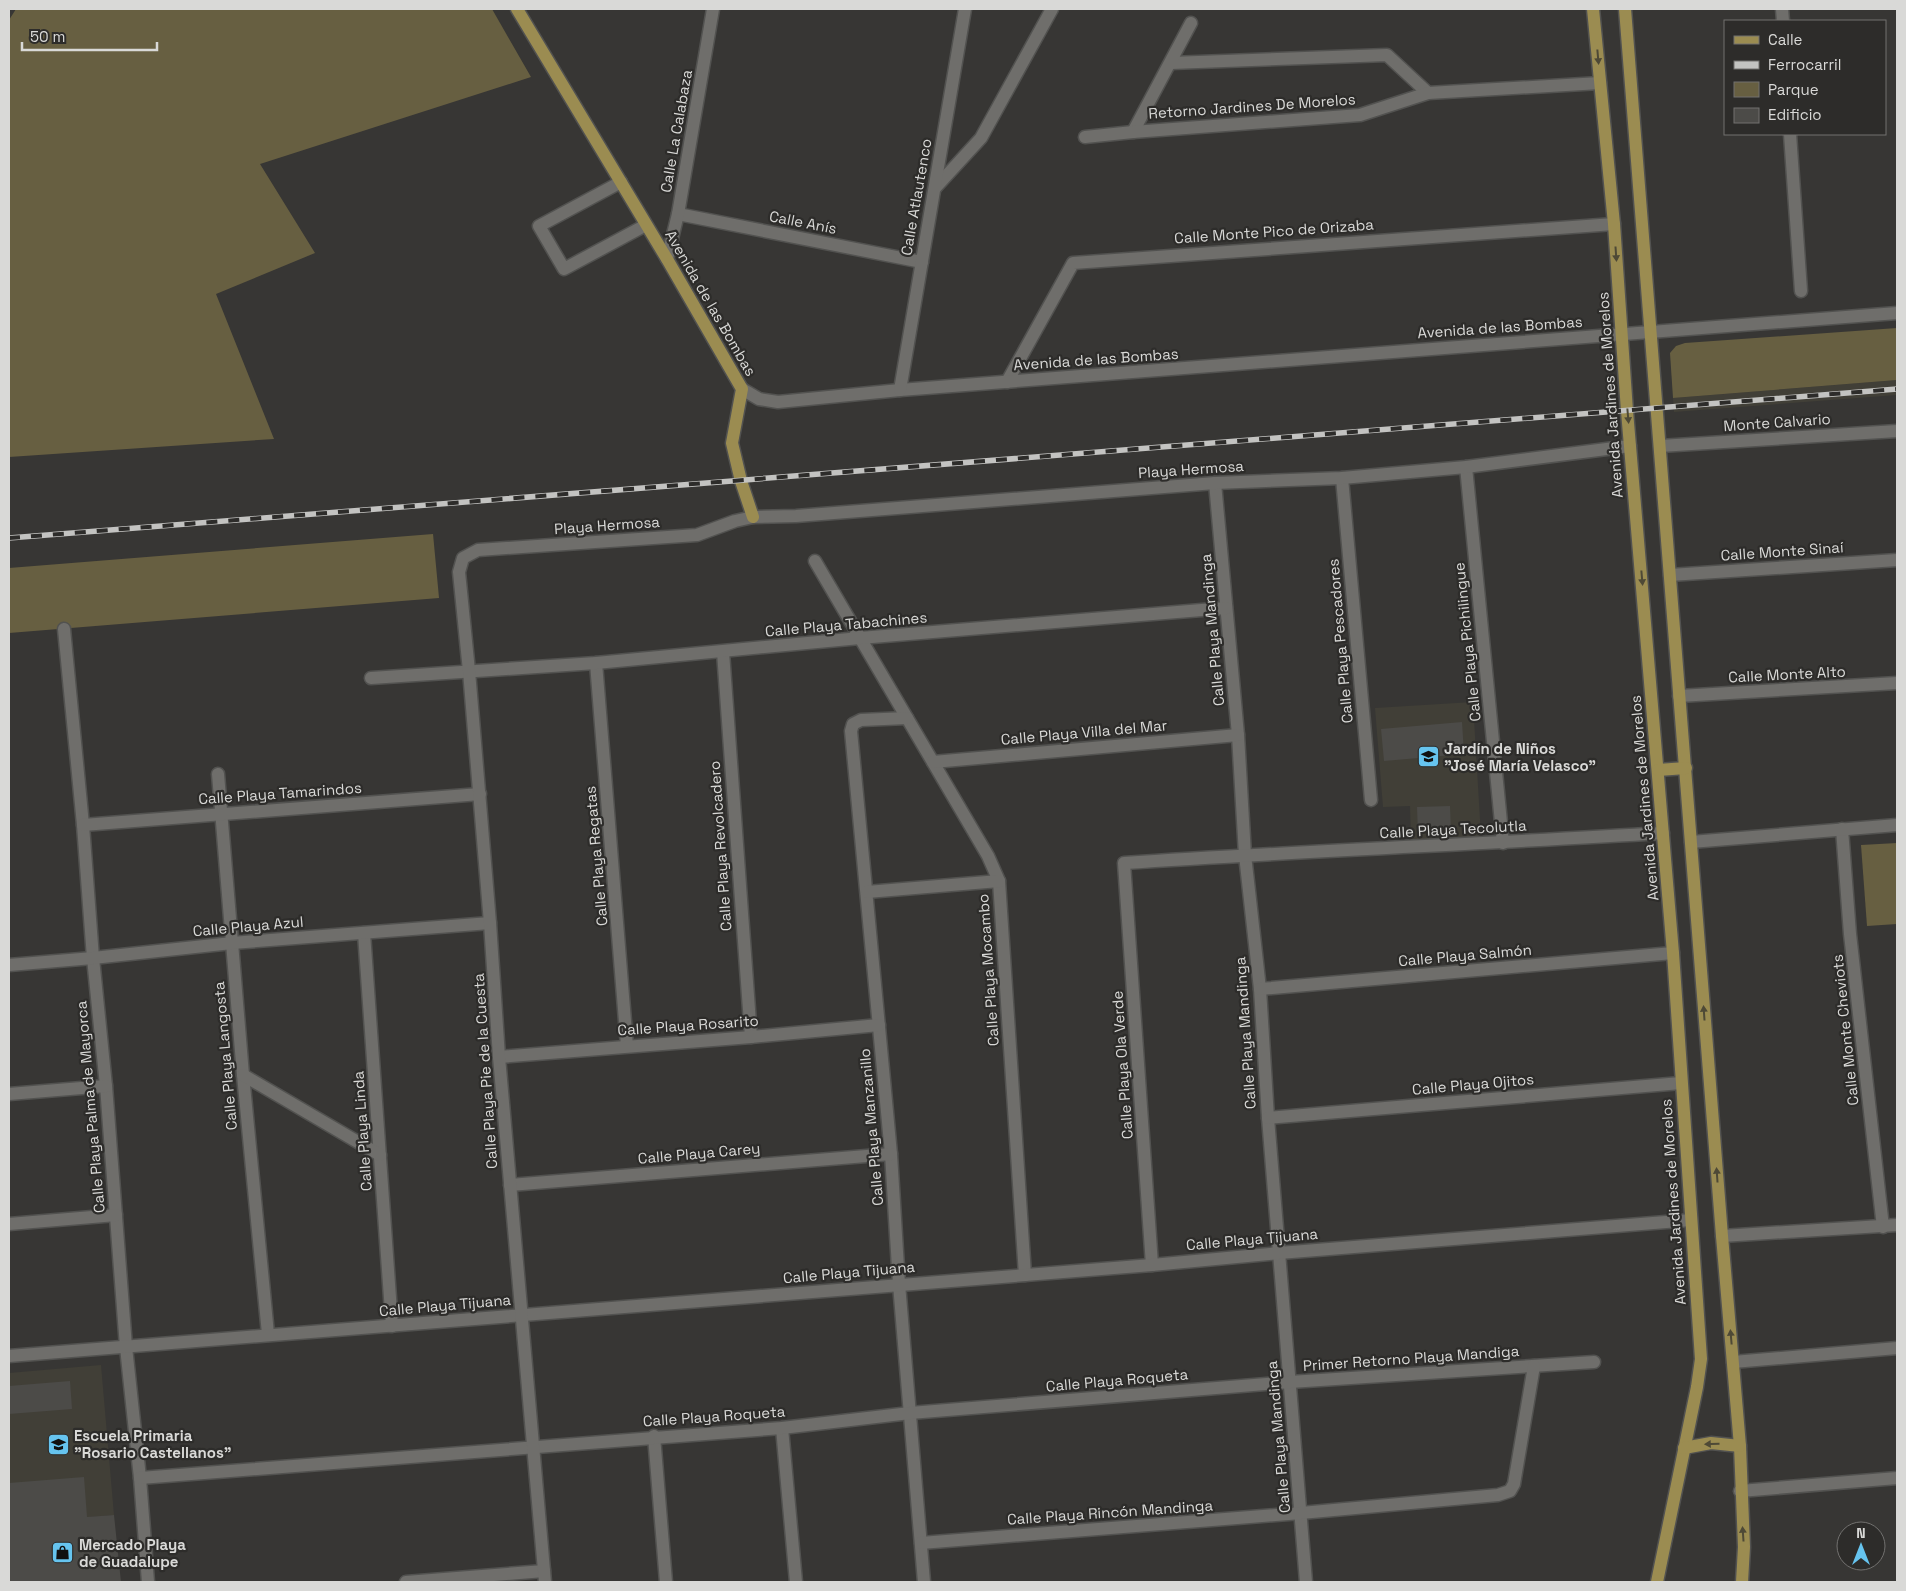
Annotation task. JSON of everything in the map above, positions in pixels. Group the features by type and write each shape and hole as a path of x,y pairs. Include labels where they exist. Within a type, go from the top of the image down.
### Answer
{"main road":[{"name":"Avenida de las Bombas","path":"517,9 667,258 742,389"},
{"name":"Avenida Jardines de Morelos","path":"1593,9 1614,224 1630,446 1658,770 1701,1359 1698,1387 1658,1576"},
{"path":"1625,9 1649,332 1660,446 1740,1446 1740,1490 1744,1547 1742,1582"},
{"path":"742,389 732,442 740,481 753,517"},
{"path":"1658,770 1686,768"},
{"path":"1684,1448 1711,1443 1740,1446"}],"street":[{"name":"Calle La Calabaza","path":"667,258 678,214 714,9"},
{"name":"Calle Atlautenco","path":"900,390 966,9"},
{"path":"936,188 981,138 1052,9"},
{"name":"Retorno Jardines De Morelos","path":"1133,132 1191,23"},
{"path":"1171,63 1387,56 1428,93"},
{"name":"Retorno Jardines De Morelos","path":"1085,137 1360,116 1428,93 1600,83"},
{"path":"1790,135 1801,291"},
{"path":"621,182 539,226 564,269 646,224"},
{"name":"Calle Anís","path":"678,214 922,262"},
{"name":"Calle Monte Pico de Orizaba","path":"1007,382 1067,270 1073,263 1614,224"},
{"name":"Avenida de las Bombas","path":"742,389 759,399 778,402 900,390 1897,313"},
{"name":"Monte Calvario","path":"1660,446 1897,431"},
{"name":"Playa Hermosa","path":"463,558 478,550 697,534 753,517 796,516 1215,482 1342,478 1466,467 1630,446"},
{"name":"Calle Playa Pichilingue","path":"1466,467 1503,843"},
{"name":"Calle Playa Pescadores","path":"1342,478 1370,800"},
{"name":"Calle Playa Mandinga","path":"1215,482 1238,735 1245,855 1260,989 1268,1118 1306,1582"},
{"name":"Calle Playa Pie de la Cuesta","path":"463,558 459,572 480,794 499,1057 545,1577"},
{"name":"Calle Monte Sinaí","path":"1670,575 1897,560"},
{"name":"Calle Playa Mocambo","path":"815,561 988,856 999,881 1025,1275"},
{"name":"Calle Playa Tabachines","path":"371,678 596,663 860,638 1226,608"},
{"name":"Calle Playa Palma de Mayorca","path":"64,629 83,825 126,1347 140,1478 148,1582"},
{"name":"Calle Playa Revolcadero","path":"723,652 751,1038"},
{"name":"Calle Playa Regatas","path":"596,663 627,1046"},
{"name":"Calle Monte Alto","path":"1679,696 1897,683"},
{"name":"Calle Playa Manzanillo","path":"907,718 861,720 854,724 852,731 890,1154 924,1582"},
{"name":"Calle Playa Villa del Mar","path":"933,762 1238,735"},
{"name":"Calle Playa Langosta","path":"218,774 243,1075 268,1334"},
{"name":"Calle Playa Tamarindos","path":"83,825 480,794"},
{"path":"1691,842 1897,825"},
{"name":"Calle Monte Cheviots","path":"1842,829 1850,934 1883,1226"},
{"name":"Calle Playa Tecolutla","path":"1124,863 1663,833"},
{"name":"Calle Playa Ola Verde","path":"1124,863 1152,1265"},
{"path":"867,892 999,881"},
{"name":"Calle Playa Azul","path":"9,965 232,943 490,923"},
{"name":"Calle Playa Linda","path":"364,933 392,1326"},
{"name":"Calle Playa Salmón","path":"1260,989 1672,953"},
{"name":"Calle Playa Rosarito","path":"499,1057 751,1038 879,1025"},
{"path":"243,1075 380,1155"},
{"name":"Calle Playa Ojitos","path":"1268,1118 1681,1083"},
{"path":"9,1094 106,1086"},
{"name":"Calle Playa Carey","path":"510,1185 890,1154"},
{"path":"9,1224 116,1215"},
{"name":"Calle Playa Tijuana","path":"9,1356 1691,1220"},
{"path":"1722,1236 1897,1225"},
{"path":"1733,1362 1897,1348"},
{"name":"Primer Retorno Playa Mandiga","path":"1290,1382 1594,1362"},
{"name":"Primer Retorno Playa Mandiga","path":"1301,1513 1498,1495 1510,1492 1514,1484 1534,1366"},
{"name":"Calle Playa Roqueta","path":"140,1478 654,1436 782,1428 910,1414 1290,1382"},
{"path":"782,1428 796,1582"},
{"path":"654,1436 666,1582"},
{"path":"1740,1490 1897,1478"},
{"name":"Calle Playa Rincón Mandinga","path":"921,1543 1301,1513"},
{"path":"1652,1582 1658,1576"},
{"path":"406,1582 545,1577"}],"shaded area":[{"path":"1897,380 1897,395 1674,412 1673,398"},
{"name":"Jardín de Niños \"José María Velasco\"","path":"1473,702 1481,836 1411,842 1410,806 1383,807 1375,708"},
{"name":"Escuela Primaria \"Rosario Castellanos\"","path":"101,1365 114,1515 9,1524 9,1373"}],"green space":[{"path":"16,9 492,9 531,77 260,164 315,253 216,294 274,439 9,457 9,20"},
{"path":"1897,328 1897,380 1673,398 1670,353 1676,346 1685,343"},
{"path":"433,534 439,598 9,633 9,568"},
{"path":"1897,843 1897,924 1867,926 1861,845"}],"building":[{"path":"1462,722 1464,754 1384,761 1381,729"},
{"path":"1450,806 1451,832 1418,833 1417,807"},
{"path":"70,1381 72,1409 9,1414 9,1386"},
{"name":"Mercado Playa de Guadalupe","path":"84,1477 87,1517 114,1515 121,1582 9,1582 9,1483"}],"railway":[{"path":"9,538 1897,389"}],"place":[{"name":"Jardín de Niños \"José María Velasco\"","path":"1428,757"},
{"name":"Escuela Primaria \"Rosario Castellanos\"","path":"58,1444"},
{"name":"Mercado Playa de Guadalupe","path":"63,1553"}]}
